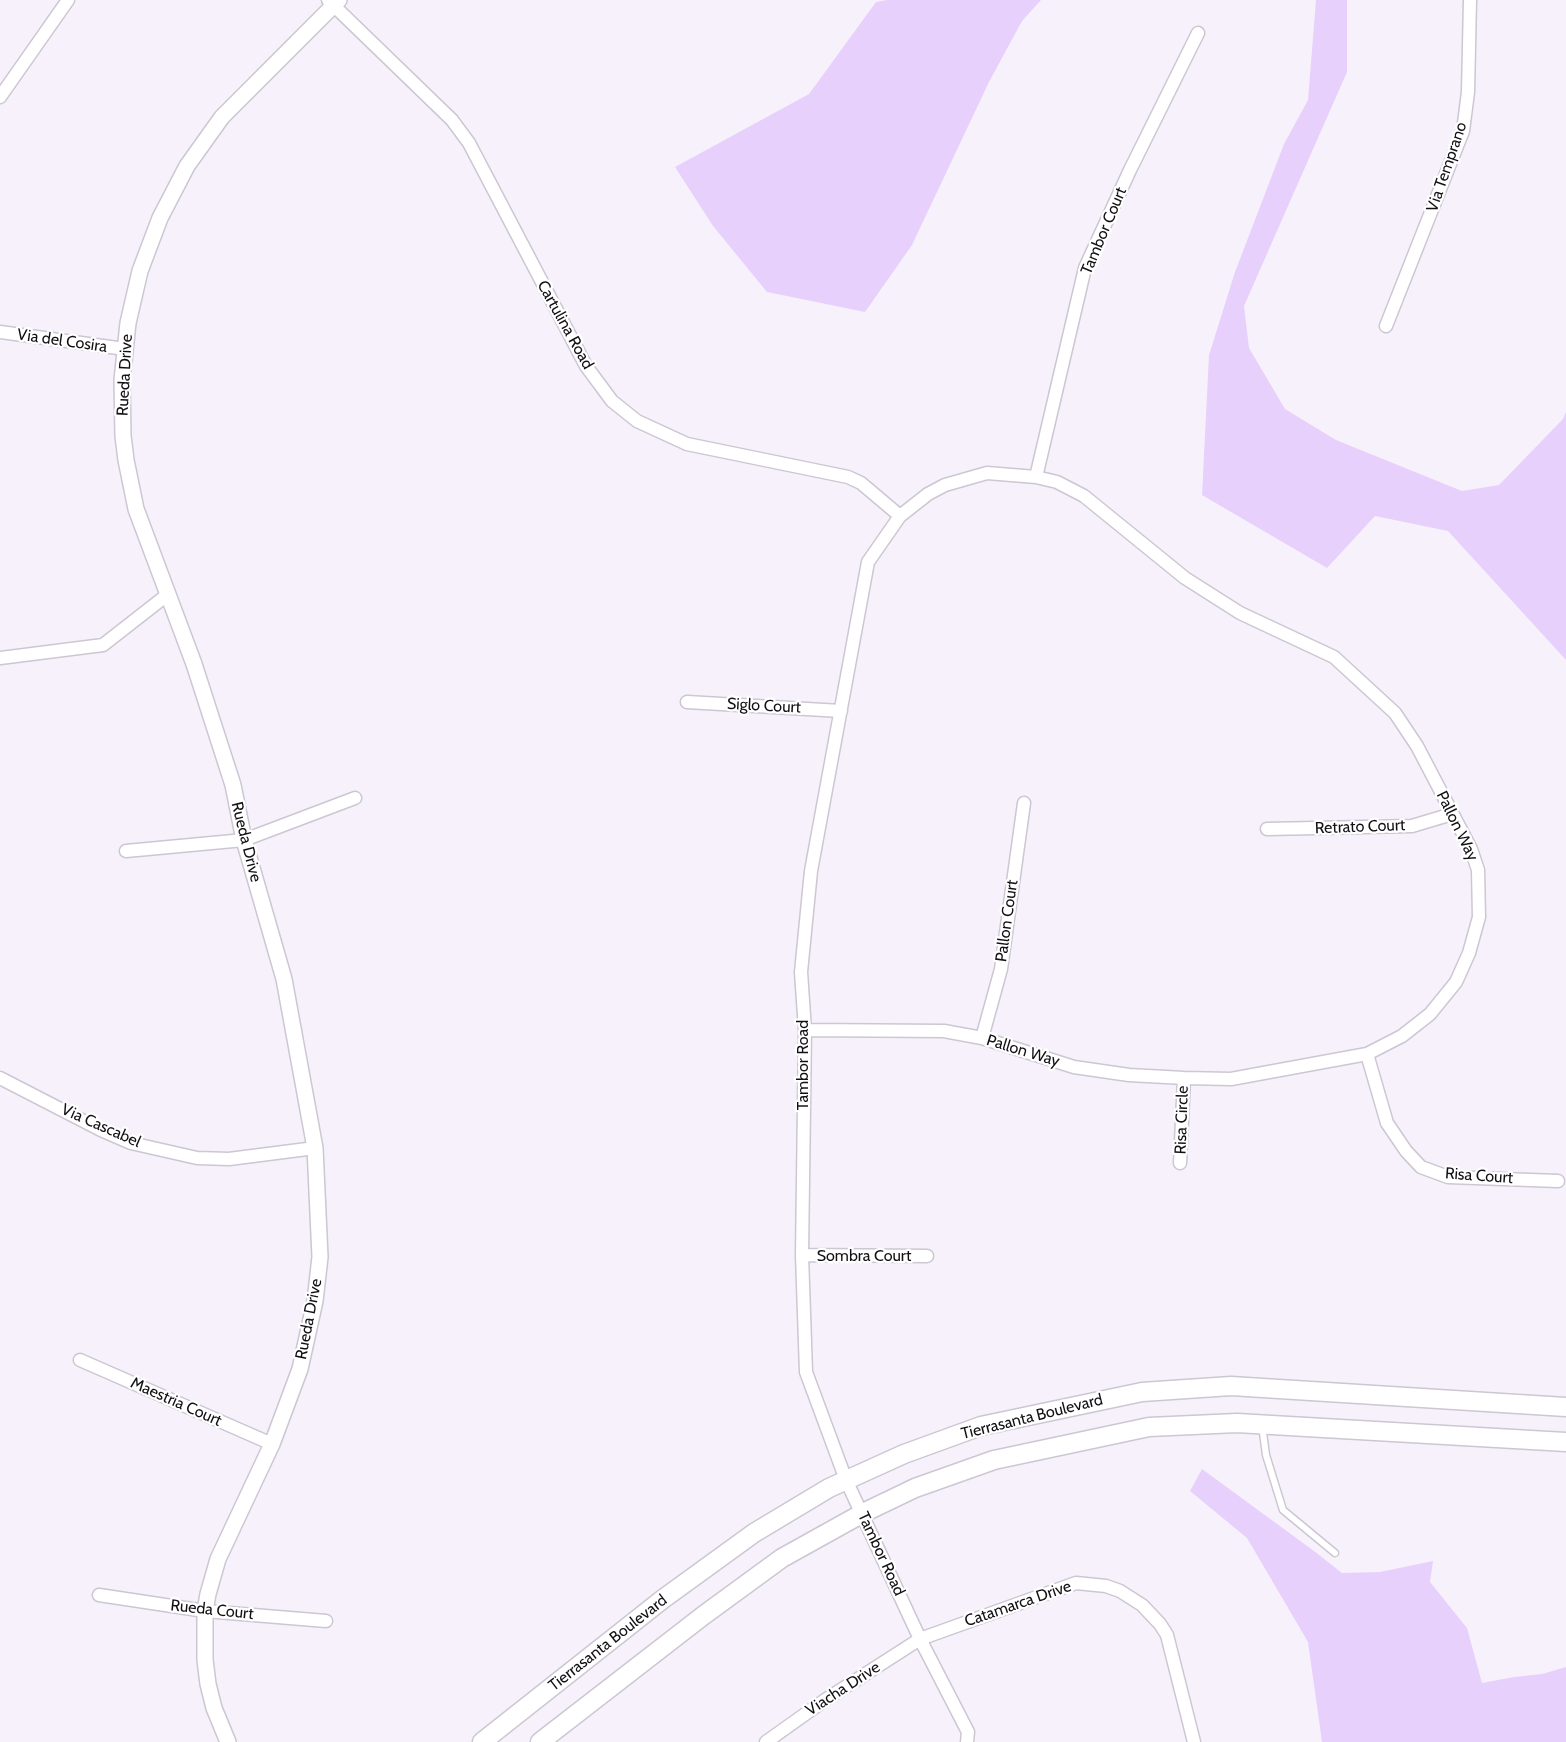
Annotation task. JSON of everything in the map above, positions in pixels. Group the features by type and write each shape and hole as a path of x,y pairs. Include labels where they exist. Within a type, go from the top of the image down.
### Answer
{"main road":[{"name":"Tierrasanta Boulevard","path":"482,1742 663,1599 754,1533 829,1488 904,1454 981,1426 1142,1392 1231,1386 1566,1407"},
{"name":"Tierrasanta Boulevard","path":"540,1742 704,1615 782,1558 863,1513 915,1488 994,1460 1149,1427 1236,1423 1566,1442"}],"street":[{"path":"0,97 68,0"},
{"name":"Via Temprano","path":"1386,326 1463,131 1468,92 1470,0"},
{"name":"Rueda Drive","path":"228,1742 214,1708 208,1684 205,1660 206,1611 212,1576 218,1559 272,1444 300,1369 315,1300 320,1257 315,1148 284,979 244,840 232,785 194,664 136,509 126,460 122,411 125,349 134,297 149,246 168,201 187,166 222,117 334,2"},
{"name":"Cartulina Road","path":"334,2 452,120 469,143 586,366 612,401 637,421 687,444 848,477 861,483 900,516"},
{"name":"Tambor Court","path":"1036,477 1085,268 1198,33"},
{"name":"Via del Cosira","path":"0,332 125,349"},
{"name":"Tambor Road","path":"967,1742 968,1732 920,1639 846,1480 806,1372 802,1255 804,1030 801,972 812,871 868,562 900,516 928,494 945,485 987,473 1036,477"},
{"name":"Pallon Way","path":"804,1030 944,1030 982,1038 1074,1067 1129,1075 1231,1079 1367,1054 1402,1036 1430,1014 1455,982 1469,953 1479,917 1478,870 1471,849 1417,746 1395,713 1334,657 1240,613 1185,578 1084,496 1057,482 1036,477"},
{"path":"0,658 103,645 167,595"},
{"name":"Siglo Court","path":"687,702 841,711"},
{"path":"126,851 244,840 355,798"},
{"name":"Pallon Court","path":"982,1038 1001,969 1024,803"},
{"name":"Retrato Court","path":"1267,830 1412,826 1452,814"},
{"name":"Risa Court","path":"1367,1054 1387,1123 1406,1151 1421,1167 1448,1177 1558,1181"},
{"name":"Via Cascabel","path":"0,1078 100,1130 131,1143 197,1158 229,1159 315,1148"},
{"name":"Risa Circle","path":"1180,1163 1184,1078"},
{"name":"Sombra Court","path":"802,1255 927,1256"},
{"name":"Maestria Court","path":"80,1360 272,1444"},
{"name":"Catamarca Drive","path":"920,1639 1076,1583 1106,1586 1120,1591 1143,1605 1161,1624 1167,1635 1194,1742"},
{"name":"Rueda Court","path":"99,1595 206,1611 326,1621"},
{"name":"Viacha Drive","path":"766,1742 825,1700 920,1639"}],"lane":[{"path":"1262,1425 1266,1455 1283,1510 1335,1553"}],"shaded area":[{"path":"887,0 1041,0 1022,21 989,82 912,245 865,312 767,292 713,226 675,167 809,94 876,2"},
{"path":"1316,0 1347,0 1347,72 1244,306 1249,348 1285,409 1336,440 1462,491 1499,485 1563,419 1566,412 1566,660 1448,531 1375,516 1327,568 1202,495 1209,355 1235,272 1284,144 1308,100"},
{"path":"1202,1469 1342,1573 1380,1572 1433,1561 1430,1582 1467,1628 1482,1683 1542,1674 1566,1667 1566,1742 1322,1742 1308,1642 1247,1538 1190,1491"}]}
